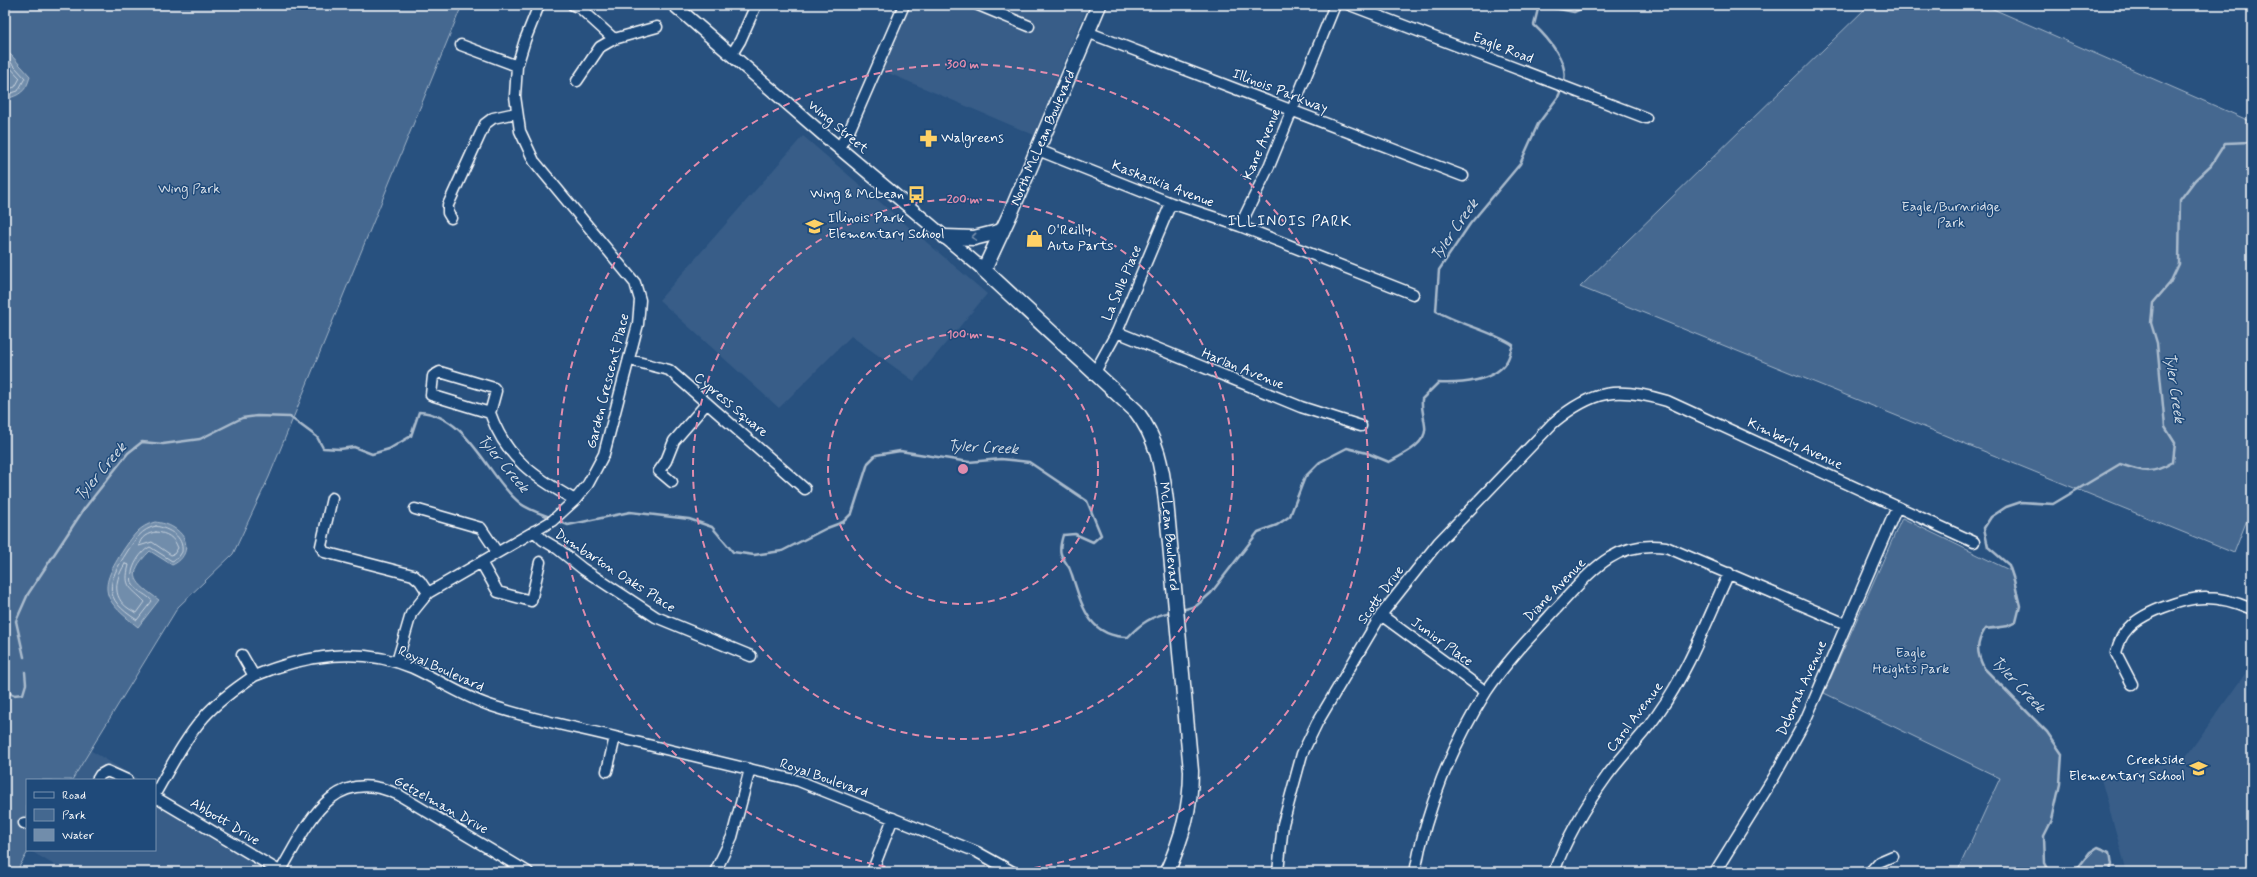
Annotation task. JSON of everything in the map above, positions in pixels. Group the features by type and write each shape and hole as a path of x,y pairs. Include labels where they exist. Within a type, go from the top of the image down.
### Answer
{"main road":[{"name":"North McLean Boulevard","path":"984,270 1038,150 1099,5"},
{"path":"945,237 974,238 1002,231"},
{"name":"McLean Boulevard","path":"984,270 1136,411 1156,444 1162,470 1190,755 1191,797 1185,825 1167,872"}],"street":[{"name":"Garden Crescent Place","path":"397,662 411,614 428,593 537,529 564,511 588,484 604,454 630,360 640,309 635,283 534,161 524,142 516,113 514,96 517,66 525,40 539,5"},
{"path":"573,5 580,8 614,39"},
{"name":"Wing Street","path":"674,5 839,148 984,270"},
{"path":"732,54 740,41 756,5"},
{"path":"839,148 850,129 904,5"},
{"path":"978,5 1029,26"},
{"name":"Kane Avenue","path":"1240,226 1270,164 1335,5"},
{"name":"Eagle Road","path":"1350,5 1646,118"},
{"path":"577,81 600,47 614,39 657,27"},
{"name":"Illinois Parkway","path":"1087,32 1463,176"},
{"path":"461,45 517,66"},
{"path":"451,218 448,205 481,129 493,118 516,113"},
{"name":"Kaskaskia Avenue","path":"1038,150 1170,203 1240,226 1413,294"},
{"name":"La Salle Place","path":"1095,372 1116,332 1170,203"},
{"name":"Harlan Avenue","path":"1116,332 1301,406 1361,426"},
{"name":"Cypress Square","path":"630,360 669,370 805,489"},
{"path":"490,413 431,395 433,376 440,372 494,388 496,391 490,413 501,440 520,464 533,474 575,500"},
{"name":"Kimberly Avenue","path":"1599,396 1630,392 1667,401 1974,542"},
{"name":"Scott Drive","path":"1278,872 1283,824 1302,754 1317,722 1381,615 1438,543 1552,423 1572,407 1599,396"},
{"path":"672,482 659,471 666,461 674,442 707,403"},
{"path":"332,498 321,546 324,552 413,575 420,581 428,593"},
{"name":"Deborah Avenue","path":"1715,872 1790,750 1805,721 1898,507"},
{"path":"415,509 481,528 497,552"},
{"name":"Dumbarton Oaks Place","path":"537,529 543,540 558,549 583,569 656,617 751,656"},
{"name":"Diane Avenue","path":"1415,872 1426,827 1445,771 1486,692 1530,637 1593,569 1618,552 1645,546 1666,546 1846,624"},
{"path":"481,562 498,592 531,601 540,562"},
{"name":"Carol Avenue","path":"1554,872 1575,827 1592,799 1608,775 1648,728 1675,687 1729,573"},
{"path":"2132,684 2116,654 2125,631 2143,616 2189,600 2206,598 2226,600 2252,609"},
{"name":"Junior Place","path":"1381,615 1486,692"},
{"path":"242,655 254,676"},
{"name":"Royal Boulevard","path":"156,792 185,743 204,717 226,696 254,676 287,664 318,657 361,656 397,662 488,705 799,781 977,852 1013,872"},
{"path":"607,771 615,737"},
{"path":"714,872 732,837 750,769"},
{"path":"98,779 100,775 107,771 125,779"},
{"name":"Getzelman Drive","path":"281,872 324,802 349,788 367,786 379,787 399,795 528,872"},
{"name":"Abbott Drive","path":"156,798 281,872"},
{"path":"872,872 893,818"},
{"path":"1870,872 1879,862 1893,856"}],"shaded area":[{"path":"908,5 1088,5 1034,135 879,69"},
{"name":"Illinois Park Elementary School","path":"803,136 987,294 914,381 851,336 779,408 659,300"},
{"name":"Creekside Elementary School","path":"2252,664 2252,872 2127,872 2101,779 2185,758"},
{"path":"90,750 138,779 73,779"},
{"path":"156,790 294,872 66,872 31,851 156,851"}],"green space":[{"name":"Wing Park","path":"5,5 462,5 269,477 233,554 178,607 73,779 26,779 26,851 28,851 16,872 5,872"},
{"name":"Eagle/Burnridge Park","path":"1869,5 1984,5 2252,122 2252,507 2234,553 1580,287"},
{"name":"Eagle Heights Park","path":"1902,518 2011,571 2020,606 2016,622 1996,629 1985,629 1980,639 1978,653 1984,668 2047,732 2062,754 2060,784 2052,820 2044,836 2045,863 2050,872 1957,872 2000,778 1824,693"},
{"path":"2098,847 2110,852 2112,865 2108,872 2073,872"}],"water":[{"path":"5,52 11,55 30,76 27,86 22,92 5,99"},
{"path":"155,522 163,523 179,532 183,537 186,548 182,558 172,565 150,551 137,567 135,573 139,584 159,600 138,627 110,600 107,592 107,584 110,574 130,540 145,526"}],"waterway":[{"name":"Tyler Creek","path":"1563,84 1565,76 1561,60 1545,36 1534,25 1539,5 1574,12 1590,5"},
{"name":"Tyler Creek","path":"1182,610 1196,606 1211,593 1258,532 1277,525 1290,516 1305,477 1320,462 1347,448 1367,453 1389,462 1413,448 1422,438 1425,432 1422,399 1438,383 1456,383 1477,380 1487,377 1503,367 1508,359 1513,345 1494,335 1436,311 1439,270 1470,224 1520,164 1538,124 1558,97 1562,88"},
{"name":"Tyler Creek","path":"2050,872 2045,863 2044,836 2052,820 2060,784 2062,754 2047,732 1984,668 1978,653 1980,639 1985,629 2008,626 2016,622 2020,606 2009,565 1988,547 1984,528 1991,517 2006,507 2021,502 2053,504 2120,464 2147,471 2159,469 2173,462 2175,443 2165,427 2157,343 2151,323 2153,303 2170,283 2179,264 2180,200 2195,180 2211,165 2225,143 2252,142"},
{"name":"Tyler Creek","path":"24,657 16,621 28,594 84,509 128,453 142,442 163,444 200,439 242,418 257,416 290,417 317,437 323,448 340,449 354,447 372,454 389,449 411,436 419,412 436,416 451,424 464,435 497,478 521,504 552,518"},
{"name":"Tyler Creek","path":"556,520 568,525 630,512 689,519 712,527 733,552 754,555 782,551 827,528 843,522 852,513 868,463 876,455 900,451 969,462 1001,459 1029,462 1087,501 1101,535 1093,542 1075,534 1063,535 1060,550 1061,555 1070,569 1079,598 1089,618 1096,626 1104,632 1115,636 1128,637 1147,621 1171,612"},
{"name":"Tyler Creek","path":"5,691 14,695 23,694 26,684 25,672"},
{"name":"Tyler Creek","path":"2075,872 2090,852 2098,847 2110,852 2112,865 2108,872"}],"place":[{"name":"Walgreens","path":"928,138"},
{"name":"Wing & McLean","path":"917,194"},
{"name":"Illinois Park Elementary School","path":"815,226"},
{"name":"O'Reilly Auto Parts","path":"1034,238"},
{"name":"Creekside Elementary School","path":"2198,768"}],"district":[{"name":"ILLINOIS PARK","path":"1290,222"}]}
